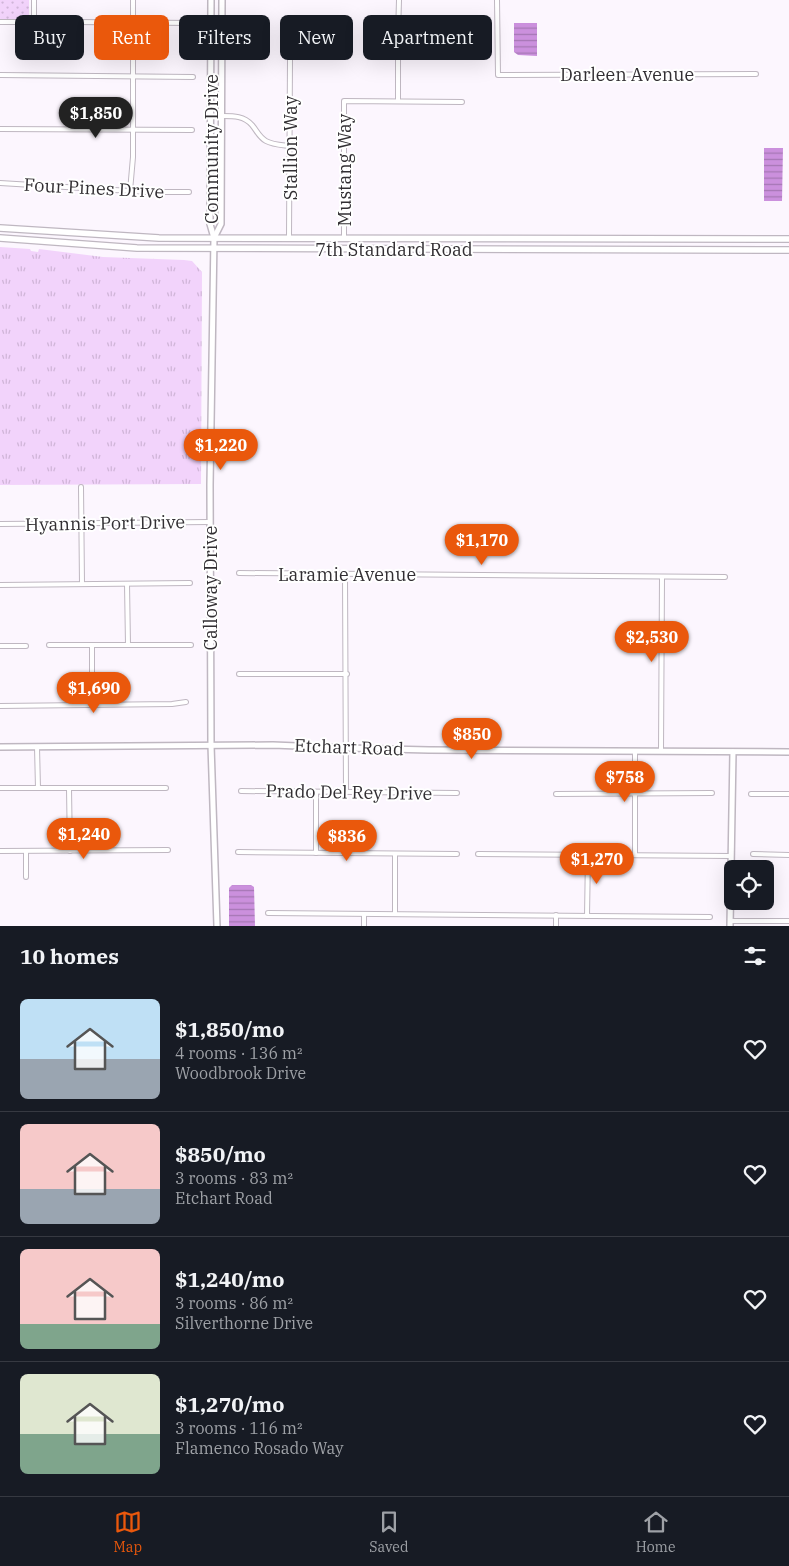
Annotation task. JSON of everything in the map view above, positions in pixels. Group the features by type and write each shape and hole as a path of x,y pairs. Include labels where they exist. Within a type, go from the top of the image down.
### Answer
{"main road":[{"name":"7th Standard Road","path":"0,228 121,237 789,240"},
{"name":"7th Standard Road","path":"0,238 119,248 789,250"}],"street":[{"path":"0,22 34,22 34,0"},
{"path":"133,0 133,15"},
{"name":"Community Drive","path":"211,0 210,224 214,238"},
{"name":"Community Drive","path":"214,238 221,224 222,0"},
{"path":"399,0 398,100 462,102"},
{"name":"Darleen Avenue","path":"497,0 498,75 756,74"},
{"path":"130,191 133,130 133,60"},
{"name":"Stallion Way","path":"289,238 290,60"},
{"path":"0,75 193,76"},
{"name":"Mustang Way","path":"344,239 344,101 398,100"},
{"path":"222,116 240,117 252,125 266,141 290,146"},
{"path":"0,129 192,130"},
{"name":"Four Pines Drive","path":"0,183 130,191 189,192"},
{"name":"Calloway Drive","path":"214,238 210,522 211,745 217,926"},
{"path":"81,487 82,584"},
{"name":"Hyannis Port Drive","path":"0,524 210,522"},
{"name":"Laramie Avenue","path":"239,573 725,577"},
{"path":"345,574 347,674 346,792"},
{"path":"660,750 662,577"},
{"path":"0,585 190,583"},
{"path":"127,584 128,645"},
{"path":"49,645 191,645"},
{"path":"92,645 92,705"},
{"path":"0,646 26,646"},
{"path":"239,674 347,674"},
{"path":"0,706 172,704 186,702"},
{"name":"Etchart Road","path":"0,747 273,745 347,748 789,752"},
{"path":"37,747 38,788"},
{"path":"634,751 635,856"},
{"path":"733,752 730,923 789,921"},
{"path":"0,788 166,788"},
{"path":"69,789 70,851"},
{"name":"Prado Del Rey Drive","path":"241,791 458,793"},
{"path":"316,792 316,853"},
{"path":"556,794 712,793"},
{"path":"751,794 789,794"},
{"path":"0,851 168,850"},
{"path":"26,851 26,877"},
{"path":"238,852 457,854"},
{"path":"395,854 395,914"},
{"path":"478,854 731,856"},
{"path":"753,854 789,855"},
{"path":"587,916 588,855"},
{"path":"268,913 710,917"},
{"path":"364,914 364,926"},
{"path":"556,915 556,926"}],"green space":[{"path":"0,0 29,0 29,15 15,15 15,19 0,20"},
{"path":"0,247 30,249 31,251 38,252 39,249 103,257 184,260 192,261 202,272 201,484 0,485"}],"shaded area":[{"path":"514,23 537,23 537,56 518,55 514,52"},
{"path":"764,148 783,148 782,201 764,201"},
{"path":"232,885 251,885 254,887 255,926 229,926 229,888"}]}
